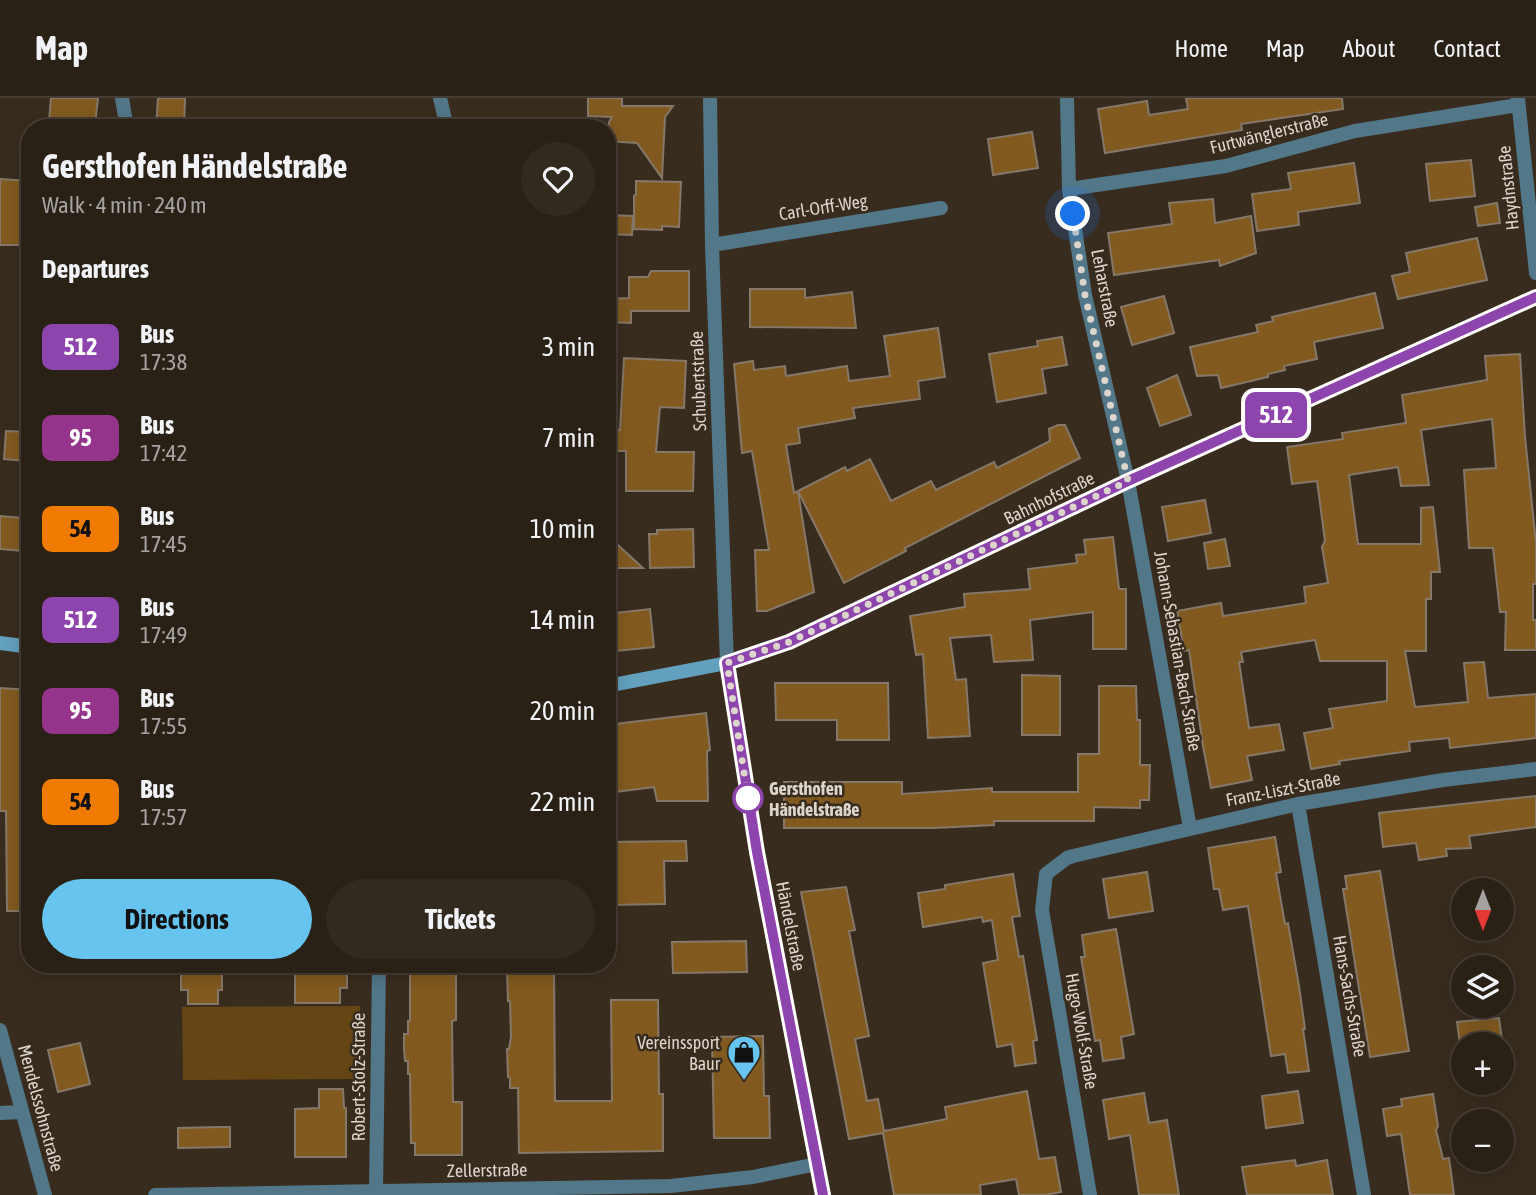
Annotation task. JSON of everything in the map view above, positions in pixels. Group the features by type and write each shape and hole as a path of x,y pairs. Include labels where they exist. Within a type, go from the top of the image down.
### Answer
{"main road":[{"name":"Bahnhofstraße","path":"616,684 727,663 789,642 1128,481 1536,297"},
{"path":"0,643 21,646"}],"street":[{"path":"122,98 126,119"},
{"path":"440,98 445,119"},
{"name":"Schubertstraße","path":"710,98 712,245 727,663"},
{"name":"Leharstraße","path":"1067,98 1069,189 1085,295 1128,481"},
{"name":"Furtwänglerstraße","path":"1069,189 1226,166 1355,131 1518,101"},
{"name":"Haydnstraße","path":"1518,101 1536,273"},
{"name":"Carl-Orff-Weg","path":"712,245 941,208"},
{"name":"Johann-Sebastian-Bach-Straße","path":"1128,481 1190,828"},
{"name":"Händelstraße","path":"727,663 757,852 823,1195"},
{"name":"Franz-Liszt-Straße","path":"1046,874 1067,858 1298,804 1443,780 1536,769"},
{"name":"Hans-Sachs-Straße","path":"1298,804 1364,1195"},
{"name":"Hugo-Wolf-Straße","path":"1046,874 1042,910 1090,1195"},
{"name":"Robert-Stolz-Straße","path":"376,1191 379,973"},
{"name":"Mendelssohnstraße","path":"0,1030 44,1195"},
{"path":"0,1113 21,1112"},
{"name":"Zellerstraße","path":"155,1195 671,1186 753,1177 817,1164"}],"shaded area":[{"path":"360,1006 360,1079 183,1080 182,1007"}],"building":[{"path":"51,98 98,98 96,119 49,119"},
{"path":"158,98 185,98 184,119 157,119"},
{"path":"588,98 622,98 622,106 673,106 665,117 662,178 637,143 616,142 616,119 588,116"},
{"path":"1186,98 1342,98 1343,109 1241,124 1242,130 1105,153 1098,109 1147,101 1149,115 1188,109"},
{"path":"1032,132 1038,168 993,175 988,139"},
{"path":"1471,160 1475,196 1430,201 1426,164"},
{"path":"1354,163 1360,203 1298,212 1299,225 1257,231 1252,194 1291,189 1288,173"},
{"path":"0,179 21,180 21,245 0,245"},
{"path":"636,181 681,182 679,227 662,226 662,230 634,229"},
{"path":"1213,199 1215,223 1251,216 1256,253 1220,266 1219,260 1114,275 1108,233 1172,224 1169,203"},
{"path":"1497,203 1500,223 1478,226 1475,207"},
{"path":"616,215 633,216 632,235 616,234"},
{"path":"1477,238 1487,280 1398,299 1392,276 1410,272 1406,253"},
{"path":"651,271 689,271 689,311 631,311 631,323 616,322 616,299 629,298 629,277 648,277"},
{"path":"750,289 805,289 805,298 852,292 856,328 750,327"},
{"path":"1375,293 1383,328 1314,342 1317,359 1284,366 1285,370 1268,374 1268,377 1221,388 1218,375 1197,376 1190,347 1258,332 1256,325 1273,321 1272,317"},
{"path":"1164,296 1174,333 1132,345 1121,307"},
{"path":"938,328 945,377 918,381 920,399 853,408 855,418 798,428 800,443 786,445 794,493 798,491 814,592 767,611 757,611 755,550 769,550 752,451 742,453 734,364 753,361 754,370 785,366 786,376 847,366 849,381 890,376 884,336"},
{"path":"1062,337 1067,365 1042,369 1046,393 997,402 989,354 1038,346 1037,341"},
{"path":"1520,354 1536,543 1533,620 1536,620 1536,650 1505,650 1506,612 1500,612 1493,548 1469,548 1464,470 1496,468 1492,419 1421,430 1429,485 1401,486 1398,467 1349,475 1358,544 1421,544 1421,508 1433,507 1440,572 1431,572 1431,599 1426,599 1426,651 1405,651 1415,707 1468,702 1464,663 1484,662 1488,698 1536,694 1536,738 1450,748 1449,738 1409,742 1410,751 1339,761 1340,764 1311,769 1304,733 1333,728 1329,709 1387,701 1387,661 1320,661 1315,640 1241,652 1243,662 1239,662 1249,728 1279,724 1284,750 1247,756 1252,780 1211,788 1189,650 1184,651 1177,611 1221,603 1223,616 1306,603 1304,587 1328,583 1322,547 1325,541 1317,481 1292,484 1287,447 1343,439 1342,433 1406,423 1402,395 1487,380 1485,356"},
{"path":"624,358 686,361 684,408 660,407 656,452 694,452 693,491 626,491 626,451 616,451 616,430 620,430"},
{"path":"1177,375 1191,415 1160,426 1147,388"},
{"path":"1065,425 1080,458 905,548 906,551 844,583 798,491 845,467 847,471 870,459 891,501 931,481 936,490 994,462 997,468 1050,441 1049,429"},
{"path":"6,431 21,432 21,460 4,459"},
{"path":"1205,500 1211,533 1168,541 1162,507"},
{"path":"0,516 21,518 21,551 0,549"},
{"path":"693,529 694,567 650,568 649,534 657,534 657,530"},
{"path":"1113,537 1119,589 1126,589 1126,649 1093,649 1093,612 1030,620 1033,660 994,662 991,635 950,638 956,680 966,679 970,736 928,738 923,654 916,655 910,616 965,607 964,594 1030,589 1028,569 1077,563 1076,555 1086,554 1084,540"},
{"path":"1225,539 1230,566 1208,569 1204,543"},
{"path":"616,543 643,568 616,568"},
{"path":"650,609 654,647 616,651 616,613"},
{"path":"1022,675 1060,676 1060,735 1022,735"},
{"path":"775,683 888,683 889,740 837,740 837,720 776,720"},
{"path":"1099,686 1136,686 1137,720 1140,720 1140,765 1150,765 1149,800 1140,800 1140,808 1094,807 1094,821 994,821 994,825 934,828 784,828 784,782 902,782 902,794 992,788 992,792 1078,792 1078,754 1099,754"},
{"path":"0,688 21,689 21,911 7,911 6,811 0,811"},
{"path":"706,713 710,750 707,751 708,801 657,801 654,787 616,792 616,724"},
{"path":"1536,796 1536,827 1469,836 1471,848 1446,849 1447,856 1419,860 1416,843 1383,847 1379,813"},
{"path":"1275,837 1281,872 1276,873 1299,986 1309,1071 1288,1073 1285,1054 1271,1056 1248,906 1223,910 1219,889 1214,889 1208,848"},
{"path":"686,841 687,861 664,861 665,904 616,905 616,842"},
{"path":"1380,871 1409,1051 1370,1057 1343,889 1347,889 1345,876"},
{"path":"1147,872 1153,911 1109,918 1103,879"},
{"path":"1013,874 1020,916 1012,917 1019,957 1023,956 1037,1040 1033,1041 1036,1063 1015,1066 1012,1044 997,1047 983,963 998,960 992,920 983,922 982,917 923,927 918,893 945,889 945,885"},
{"path":"846,887 855,930 849,931 869,1036 855,1039 867,1101 878,1099 884,1131 947,1119 945,1107 1027,1091 1039,1159 1055,1157 1061,1192 1019,1195 1016,1179 980,1185 981,1195 894,1195 883,1133 849,1139 801,892"},
{"path":"1116,929 1134,1034 1121,1037 1124,1058 1103,1061 1100,1040 1095,1041 1081,957 1085,957 1082,935"},
{"path":"746,941 747,972 673,973 672,942"},
{"path":"181,973 222,973 222,990 218,990 218,1004 188,1004 188,990 181,990"},
{"path":"295,973 347,973 347,988 340,988 340,1003 295,1003"},
{"path":"410,973 456,973 456,1020 452,1021 453,1102 462,1102 462,1155 415,1155 415,1143 411,1143 410,1074 404,1048 404,1034 408,1034"},
{"path":"507,973 554,973 555,1101 612,1101 611,1000 658,1000 659,1094 663,1094 663,1151 519,1153 518,1088 510,1088 508,1077 507,1049 511,1037"},
{"path":"1499,1018 1501,1032 1458,1032 1457,1022"},
{"path":"763,1036 764,1096 769,1096 770,1138 714,1138 712,1037"},
{"path":"80,1043 90,1084 58,1092 48,1050"},
{"path":"319,1089 343,1089 346,1108 346,1157 295,1157 295,1109 319,1108"},
{"path":"1298,1091 1303,1123 1266,1128 1262,1096"},
{"path":"1144,1093 1149,1123 1167,1120 1179,1195 1139,1195 1130,1135 1109,1139 1103,1100"},
{"path":"1433,1094 1438,1126 1436,1130 1443,1159 1449,1158 1454,1195 1410,1195 1401,1134 1387,1136 1383,1109 1402,1106 1401,1099"},
{"path":"230,1127 230,1147 178,1148 178,1128"},
{"path":"1295,1160 1296,1166 1327,1160 1333,1195 1247,1195 1242,1167"}],"bus line":[{"name":"512","path":"823,1195 757,852 727,663 789,642 1128,481 1536,297"}],"place":[{"name":"Gersthofen Händelstraße","path":"748,798"},
{"name":"Vereinssport Baur","path":"744,1082"}],"route":[{"path":"748,798 727,663 789,642 1128,481 1085,295 1073,214"}]}
